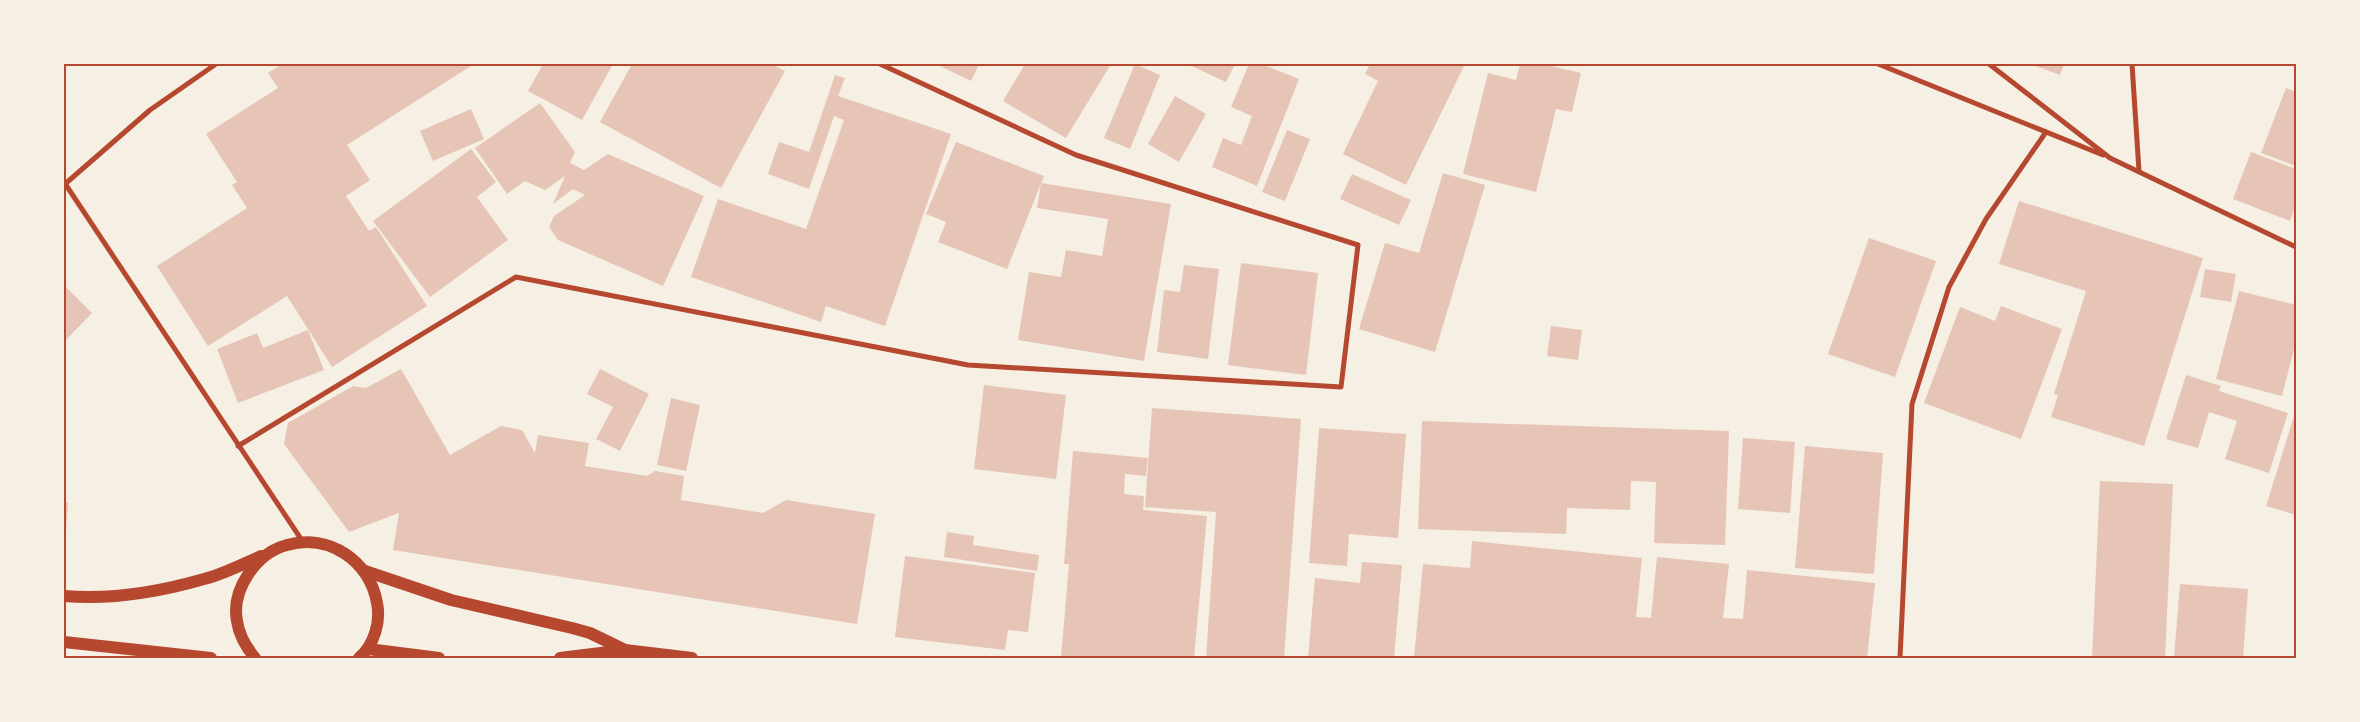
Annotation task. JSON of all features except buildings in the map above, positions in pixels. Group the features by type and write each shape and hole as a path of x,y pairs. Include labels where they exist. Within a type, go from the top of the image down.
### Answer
{"main road":[{"path":"64,596 82,598 148,592 206,579 286,545 303,542 326,544 348,554 365,572 375,590 378,610 376,630 364,654 439,658"},
{"path":"255,658 245,645 236,620 239,594 251,570 270,552"},
{"path":"365,572 451,600 590,633 625,650"},
{"path":"64,642 211,658"},
{"path":"560,658 625,650 692,658"}],"street":[{"path":"216,64 150,110 64,183 303,542"},
{"path":"238,446 516,277 968,365 1341,388 1358,245 1076,155 880,64"},
{"path":"1878,64 2110,158 2296,247"},
{"path":"1989,64 2110,158"},
{"path":"2132,64 2139,171"},
{"path":"1900,658 1912,404 1949,287 1986,219 2046,132"}]}
